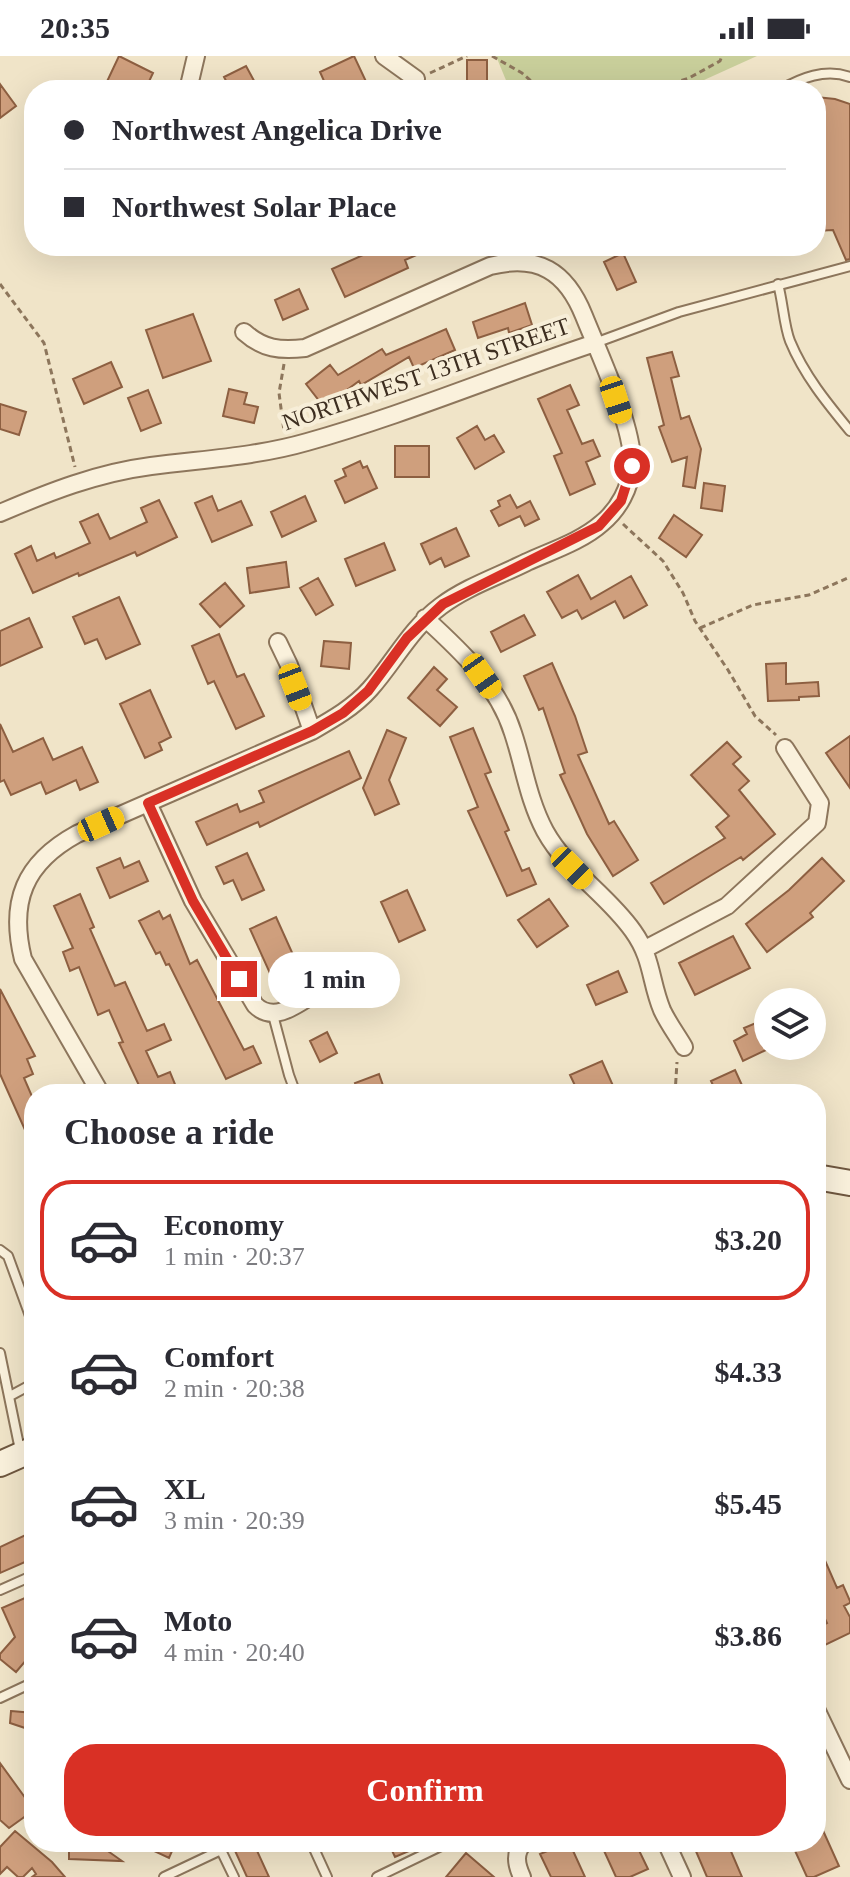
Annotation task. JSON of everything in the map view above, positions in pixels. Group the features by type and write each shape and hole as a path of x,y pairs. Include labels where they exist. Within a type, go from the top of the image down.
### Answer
{"main road":[{"path":"826,1179 850,1183"}],"street":[{"path":"190,80 196,56"},
{"path":"384,56 416,79"},
{"path":"95,1084 23,959 18,937 17,915 27,880 45,856 77,834 312,731 343,713 368,691 425,618 459,594 599,526 614,512 628,485 632,466 631,447 609,377 576,296 555,273 538,264 524,262 490,266 319,344 285,351 263,346 244,332"},
{"name":"NORTHWEST 13TH STREET","path":"0,513 78,482 150,466 216,460 286,447 360,425 595,343"},
{"path":"425,618 457,647 495,694 514,733 532,803 558,851 626,922 645,949 663,1011 684,1047"},
{"path":"278,642 312,731"},
{"path":"645,949 727,906 817,823 820,803 785,748"},
{"path":"148,803 201,914 260,1011 273,1015 320,990"},
{"path":"826,1730 850,1780"},
{"path":"518,1852 517,1865 522,1877"},
{"path":"671,1852 682,1877"}],"lane":[{"path":"799,80 819,74 840,73 850,77"},
{"name":"NORTHWEST 13TH STREET","path":"595,343 679,312 850,266"},
{"path":"778,284 789,337 810,380 850,431"},
{"path":"273,1015 293,1084"},
{"path":"0,1250 8,1256 24,1300"},
{"path":"0,1353 23,1457"},
{"path":"10,1396 24,1388"},
{"path":"0,1590 24,1579"},
{"path":"0,1698 24,1687"},
{"path":"164,1877 208,1852"},
{"path":"222,1852 234,1877"},
{"path":"316,1852 327,1877"},
{"path":"377,1877 429,1852"}],"path":[{"path":"416,79 467,56"},
{"path":"492,56 530,80"},
{"path":"683,80 720,61 722,56"},
{"path":"0,284 44,343 78,482"},
{"path":"285,351 279,393 286,447"},
{"path":"614,512 624,526 663,561 755,716 773,730 785,748"},
{"path":"700,628 753,605 809,595 850,577"},
{"path":"675,1084 676,1065 684,1047"}],"green space":[{"path":"496,56 757,56 704,80 506,80"}],"building":[{"path":"119,56 153,73 150,80 108,80"},
{"path":"354,56 365,80 324,80 320,72"},
{"path":"467,60 487,60 487,80 467,80"},
{"path":"246,66 254,80 226,80 224,77"},
{"path":"0,84 16,106 0,118"},
{"path":"826,98 850,104 850,259 846,260 833,230 826,230"},
{"path":"361,256 414,256 405,260 408,268 345,297 332,269"},
{"path":"624,256 636,282 617,290 604,262"},
{"path":"299,289 308,309 283,320 275,300"},
{"path":"525,303 532,325 509,333 508,328 478,338 473,322"},
{"path":"193,314 211,361 163,378 146,330"},
{"path":"446,329 455,350 414,368 409,357 361,385 359,381 324,407 306,384 330,365 338,375 382,349 386,355"},
{"path":"672,352 679,376 671,378 681,419 689,416 701,449 695,488 683,486 687,457 672,462 659,427 664,425 647,358"},
{"path":"111,362 122,387 84,404 73,379"},
{"path":"570,385 579,405 567,410 582,444 593,440 600,456 586,462 595,484 570,495 554,456 562,453 538,399"},
{"path":"229,389 247,393 244,404 258,407 254,423 223,416"},
{"path":"148,390 161,423 141,431 128,398"},
{"path":"0,404 26,412 19,435 0,429"},
{"path":"477,426 485,440 494,435 504,452 475,469 457,438"},
{"path":"395,446 429,446 429,477 395,477"},
{"path":"360,461 363,468 367,466 377,488 345,503 335,481 346,476 343,469"},
{"path":"704,483 725,486 722,511 701,508"},
{"path":"510,495 517,508 530,501 539,519 525,526 520,516 499,526 491,511 500,506 498,501"},
{"path":"212,496 218,511 241,501 252,525 212,542 195,503"},
{"path":"305,496 316,521 282,537 271,512"},
{"path":"159,500 177,537 137,556 135,552 33,593 15,554 31,546 37,561 54,553 56,558 90,543 80,522 98,514 110,539 147,522 141,508"},
{"path":"674,515 702,535 686,557 659,538"},
{"path":"456,528 469,556 445,567 441,558 430,564 421,544"},
{"path":"384,543 395,570 356,586 345,559"},
{"path":"286,562 289,587 250,593 247,568"},
{"path":"578,575 591,599 631,576 647,605 624,618 615,601 582,619 577,610 562,618 547,592"},
{"path":"318,578 333,605 316,615 300,588"},
{"path":"225,583 244,606 220,627 200,604"},
{"path":"119,597 140,644 106,659 97,639 85,644 73,617"},
{"path":"524,615 535,635 501,652 491,632"},
{"path":"29,618 42,647 0,666 0,631"},
{"path":"219,634 237,677 244,674 264,716 236,729 214,681 208,684 192,646"},
{"path":"324,641 351,643 349,669 321,666"},
{"path":"552,663 587,752 578,755 609,824 614,821 638,860 613,876 587,834 560,775 565,773 543,708 539,710 524,676"},
{"path":"786,663 786,684 818,682 819,696 768,701 766,664"},
{"path":"434,667 447,679 437,690 457,707 440,726 408,698"},
{"path":"150,690 171,737 159,743 162,750 145,758 120,704"},
{"path":"0,724 13,752 43,738 53,760 82,747 98,782 80,790 76,780 46,794 41,782 11,795 4,780 0,782"},
{"path":"473,728 491,772 485,774 509,830 505,832 522,871 529,868 536,884 507,896 468,811 478,807 450,737"},
{"path":"387,730 406,738 389,780 399,804 375,815 363,788"},
{"path":"850,736 850,788 826,753"},
{"path":"727,742 741,757 733,764 749,781 739,790 775,834 743,860 741,857 664,904 651,883 725,838 716,827 729,816 691,775"},
{"path":"349,751 361,778 260,827 258,822 207,845 196,822 237,804 240,812 264,802 259,791"},
{"path":"247,853 264,890 242,900 233,880 224,884 216,867"},
{"path":"120,858 124,868 139,861 148,881 110,898 97,868"},
{"path":"822,858 844,881 810,913 813,917 767,952 746,924 789,890"},
{"path":"407,890 425,930 399,942 381,902"},
{"path":"80,894 94,927 90,929 115,986 125,982 147,1031 164,1024 171,1040 146,1051 158,1077 170,1072 175,1084 138,1084 119,1043 123,1042 109,1010 98,1015 79,967 70,971 63,952 73,948 54,906"},
{"path":"549,899 568,926 537,947 518,920"},
{"path":"159,911 163,919 170,915 190,964 197,960 244,1050 253,1046 261,1063 226,1079 169,964 166,965 160,952 156,954 139,921"},
{"path":"276,917 299,968 273,980 250,929"},
{"path":"733,936 750,968 695,995 679,963"},
{"path":"618,971 627,992 596,1005 587,985"},
{"path":"0,989 35,1056 27,1059 33,1074 24,1078 27,1084 24,1084 24,1128 0,1074"},
{"path":"754,1024 754,1056 743,1061 734,1041 747,1034 744,1028"},
{"path":"327,1032 337,1053 320,1062 310,1041"},
{"path":"602,1061 612,1084 574,1084 570,1075"},
{"path":"735,1070 741,1084 712,1084 711,1081"},
{"path":"379,1074 382,1084 355,1084"},
{"path":"24,1536 24,1562 0,1573 0,1547"},
{"path":"826,1563 837,1588 843,1585 850,1601 844,1606 850,1617 850,1633 826,1645"},
{"path":"24,1598 24,1663 16,1672 0,1659 0,1654 15,1637 2,1608"},
{"path":"11,1711 24,1712 24,1728 10,1723"},
{"path":"0,1763 24,1796 24,1817 9,1828 0,1820"},
{"path":"15,1831 24,1839 24,1852 40,1852 65,1877 32,1877 36,1874 32,1868 23,1877 18,1877 7,1867 0,1874 0,1847"},
{"path":"826,1837 839,1866 807,1877 796,1852 826,1852"},
{"path":"69,1852 109,1852 122,1861 69,1859"},
{"path":"156,1852 172,1852 169,1858"},
{"path":"236,1852 258,1852 269,1877 247,1877"},
{"path":"574,1852 585,1877 551,1877 540,1854"},
{"path":"605,1852 640,1852 648,1869 630,1877 616,1877"},
{"path":"696,1852 731,1852 742,1877 707,1877"},
{"path":"466,1853 494,1877 446,1877"}],"route":[{"path":"239,979 193,901 148,803 312,731 343,713 368,691 425,618 443,604 599,526 621,501 632,466"}]}
